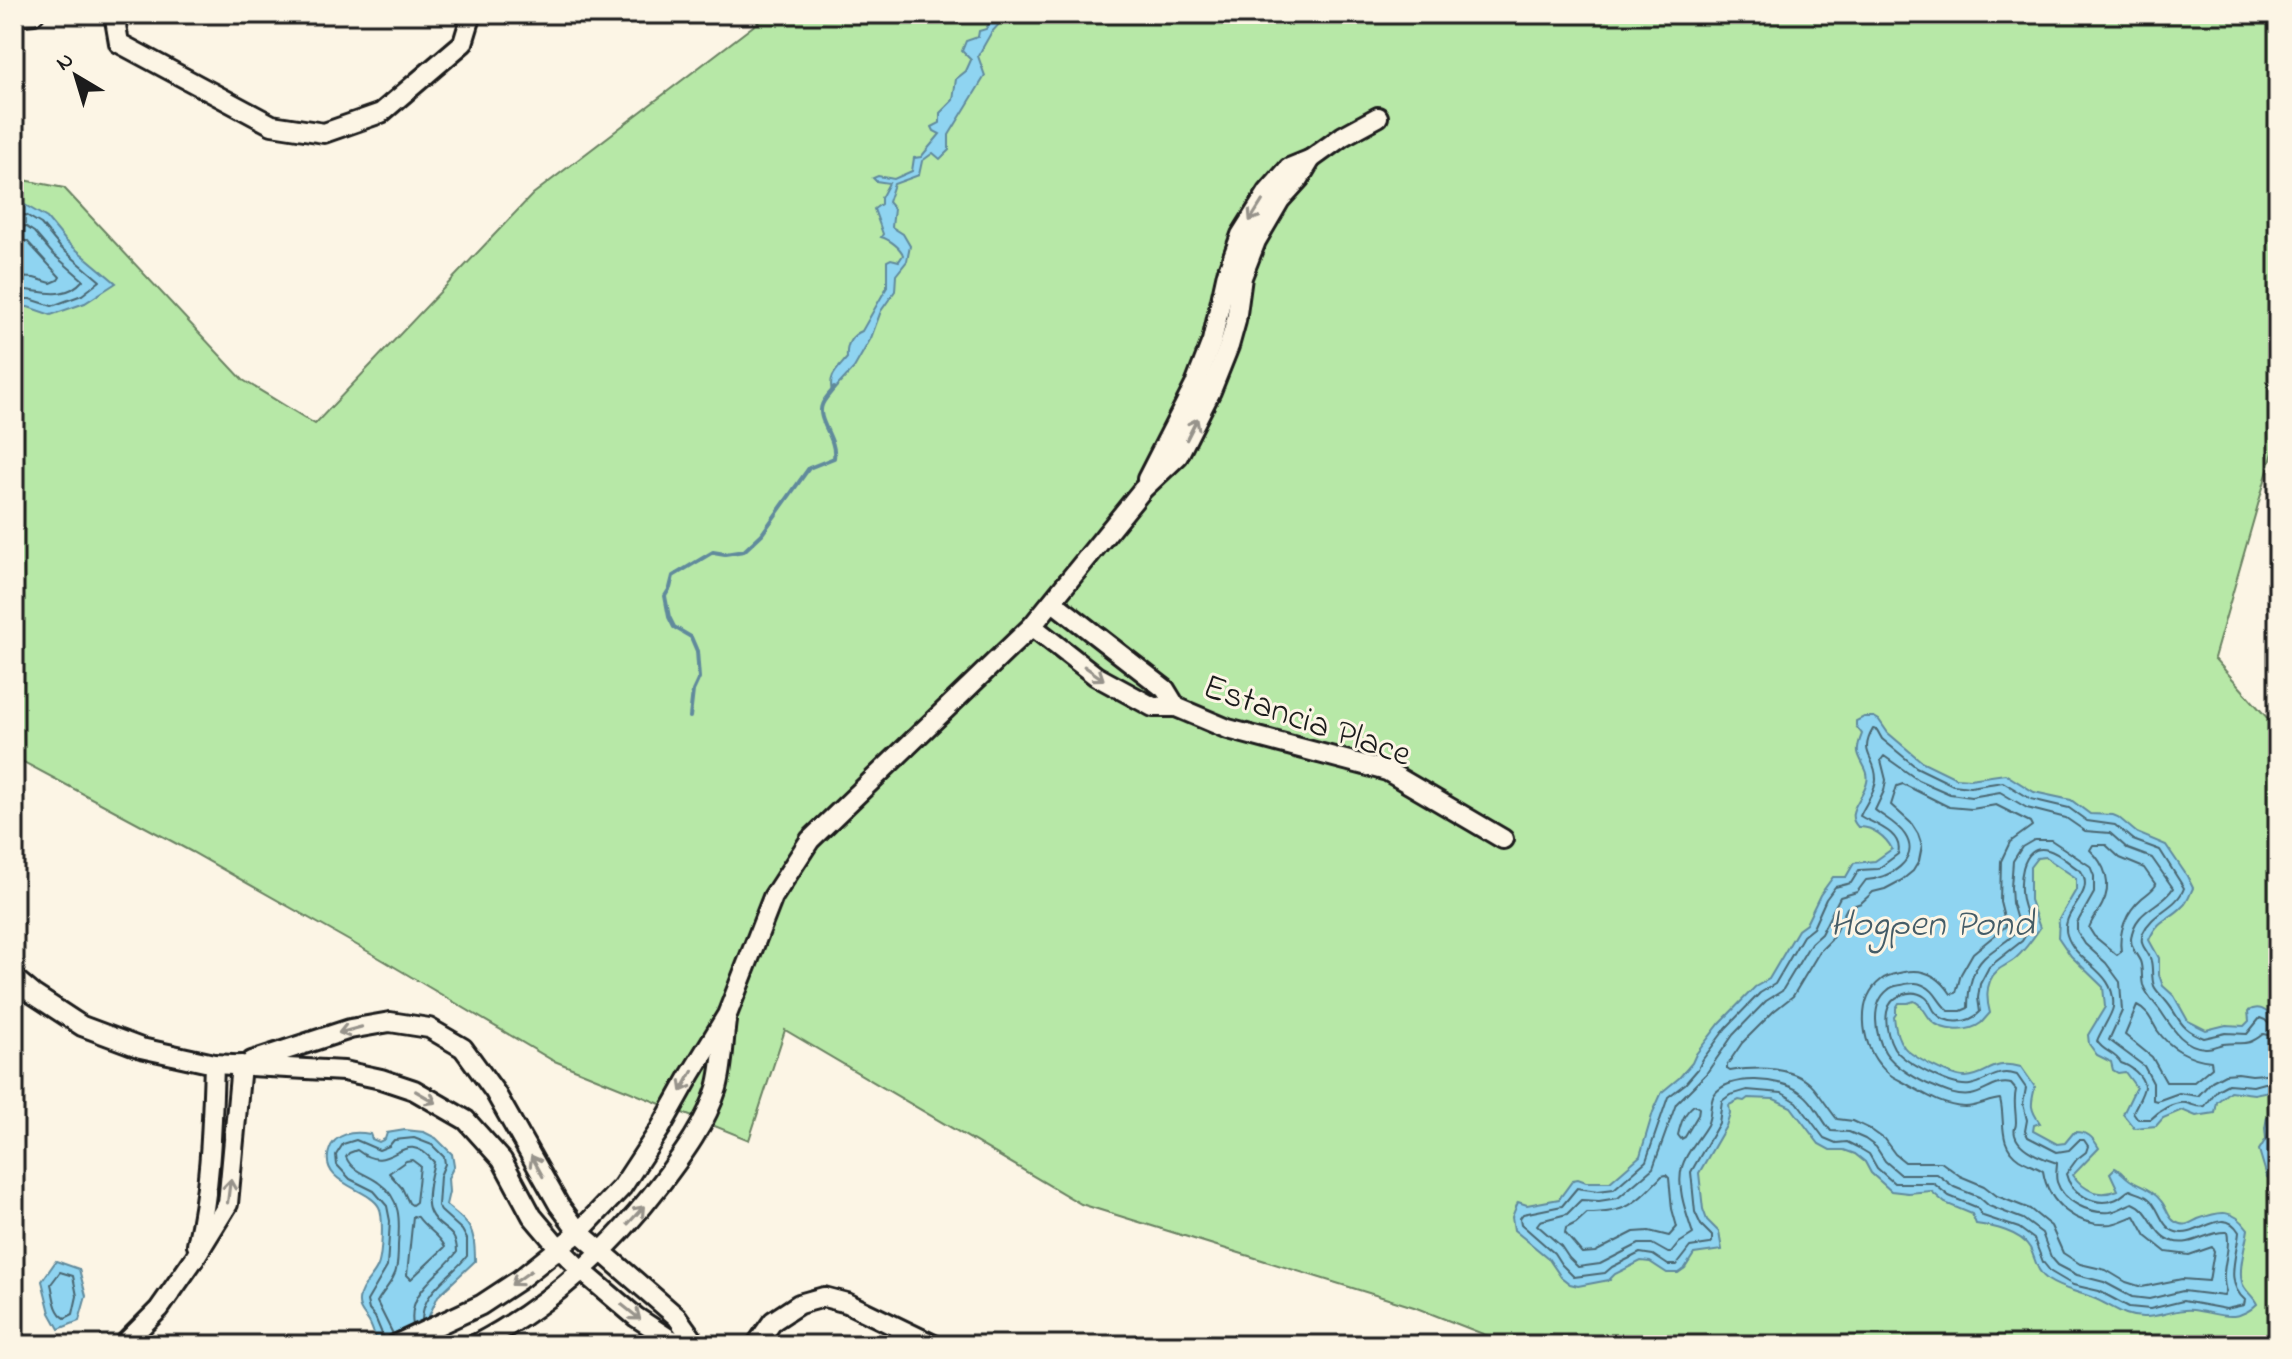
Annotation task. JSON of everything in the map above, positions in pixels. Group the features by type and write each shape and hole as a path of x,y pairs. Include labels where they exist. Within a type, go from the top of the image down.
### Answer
{"street":[{"path":"14,16 34,14"},
{"path":"114,14 119,43 272,125 324,133 381,113 463,43 469,14"},
{"path":"395,1345 481,1305 519,1280 579,1232 622,1187 727,1015 773,897 810,840 1032,626 1143,489 1178,456 1205,404 1229,346 1242,277 1256,241 1280,200 1299,179 1311,159 1343,136 1378,117"},
{"name":"Estancia Place","path":"1053,602 1165,689 1176,707"},
{"name":"Estancia Place","path":"1032,626 1101,679 1153,707 1176,707 1228,729 1387,771 1503,839"},
{"path":"14,978 82,1026 141,1048 214,1064 344,1071 414,1090 438,1103 466,1120 502,1160 532,1216 582,1271 636,1317 685,1345"},
{"path":"475,1345 542,1303 603,1252 643,1207 692,1143 717,1087 727,1015"},
{"path":"241,1065 350,1029 390,1022 429,1028 463,1048 495,1092 559,1205 579,1232 677,1317 697,1345"},
{"path":"194,1259 206,1205 214,1064"},
{"path":"123,1345 159,1309 228,1204 241,1065"},
{"path":"756,1345 773,1321 799,1304 824,1297 847,1303 934,1345"}],"green space":[{"path":"769,14 2278,14 2278,435 2214,658 2278,730 2278,1345 1793,1345 1771,1341 1764,1345 1511,1345 1414,1307 1081,1204 785,1030 749,1140 552,1060 192,852 14,757 14,178 64,188 243,380 315,424 533,194"}],"water":[{"path":"994,14 1008,14 991,33 978,56 985,76 949,135 949,150 940,159 933,153 922,161 919,175 894,184 888,202 894,209 892,227 903,234 910,246 907,261 896,275 895,291 881,311 871,338 854,368 832,392 832,377 847,358 850,342 862,331 887,287 887,261 899,261 903,255 894,244 881,237 883,234 874,209 881,204 889,183 873,178 894,179 912,171 914,158 921,157 940,134 932,127 940,123 940,113 953,100 956,79 966,71 971,60 962,51 966,41 978,37 979,31 986,29"},
{"path":"25,205 47,218 66,241 116,283 85,303 51,315 28,307 14,307 14,212"},
{"name":"Hogpen Pond","path":"1864,717 1879,720 1888,733 1921,761 1956,778 2005,774 2034,792 2071,800 2090,814 2118,817 2137,833 2166,845 2187,876 2193,888 2188,900 2157,927 2149,940 2159,958 2159,975 2163,986 2174,996 2188,1021 2206,1030 2226,1025 2244,1026 2249,1021 2248,1011 2257,1008 2278,1021 2278,1093 2274,1090 2254,1094 2230,1091 2217,1102 2215,1113 2196,1116 2182,1110 2163,1118 2156,1126 2134,1128 2123,1114 2136,1087 2125,1072 2113,1070 2111,1062 2097,1055 2089,1044 2088,1035 2105,1007 2103,987 2071,956 2058,937 2059,919 2076,890 2076,878 2045,857 2037,858 2030,867 2030,900 2040,928 2019,956 1994,974 1987,996 1990,1013 1983,1021 1962,1030 1948,1029 1931,1020 1914,1001 1899,1003 1894,1017 1895,1025 1908,1051 1952,1074 1966,1077 1996,1066 2021,1067 2035,1087 2032,1106 2040,1123 2034,1125 2033,1131 2057,1144 2065,1143 2074,1132 2083,1133 2092,1138 2099,1148 2073,1175 2087,1189 2099,1193 2118,1190 2110,1173 2115,1168 2154,1194 2176,1222 2187,1224 2220,1213 2237,1217 2248,1229 2241,1277 2257,1304 2249,1310 2234,1316 2187,1310 2137,1317 2059,1286 2041,1273 2030,1248 2020,1238 1998,1228 1976,1224 1972,1214 1945,1203 1931,1191 1891,1191 1855,1154 1830,1150 1819,1144 1791,1107 1774,1099 1748,1098 1729,1105 1726,1126 1699,1173 1703,1209 1707,1220 1719,1232 1722,1250 1694,1254 1678,1273 1667,1273 1650,1262 1641,1261 1609,1280 1578,1286 1570,1284 1548,1258 1514,1230 1512,1217 1518,1202 1527,1205 1559,1199 1573,1180 1610,1182 1640,1156 1662,1092 1692,1063 1720,1023 1755,987 1769,979 1833,877 1846,877 1854,863 1875,861 1892,849 1878,833 1858,827 1854,821 1853,811 1868,778 1858,752 1862,734 1856,726 1856,721"},
{"path":"2277,1113 2278,1186 2267,1177 2259,1150 2266,1139 2267,1117"},
{"path":"405,1130 424,1132 436,1138 452,1154 454,1166 448,1178 446,1205 470,1228 474,1241 475,1261 438,1296 429,1316 434,1345 378,1345 360,1309 359,1300 361,1291 379,1263 381,1212 374,1200 338,1178 328,1162 329,1151 340,1137 370,1134 372,1139 379,1142 385,1139 387,1133"},
{"path":"56,1261 79,1269 86,1296 79,1321 59,1329 50,1313 42,1281"}],"waterway":[{"path":"690,717 693,691 699,678 697,651 691,637 674,627 669,617 665,596 673,576 713,552 744,551 762,534 809,468 834,458 833,443 821,411 834,388"}]}
